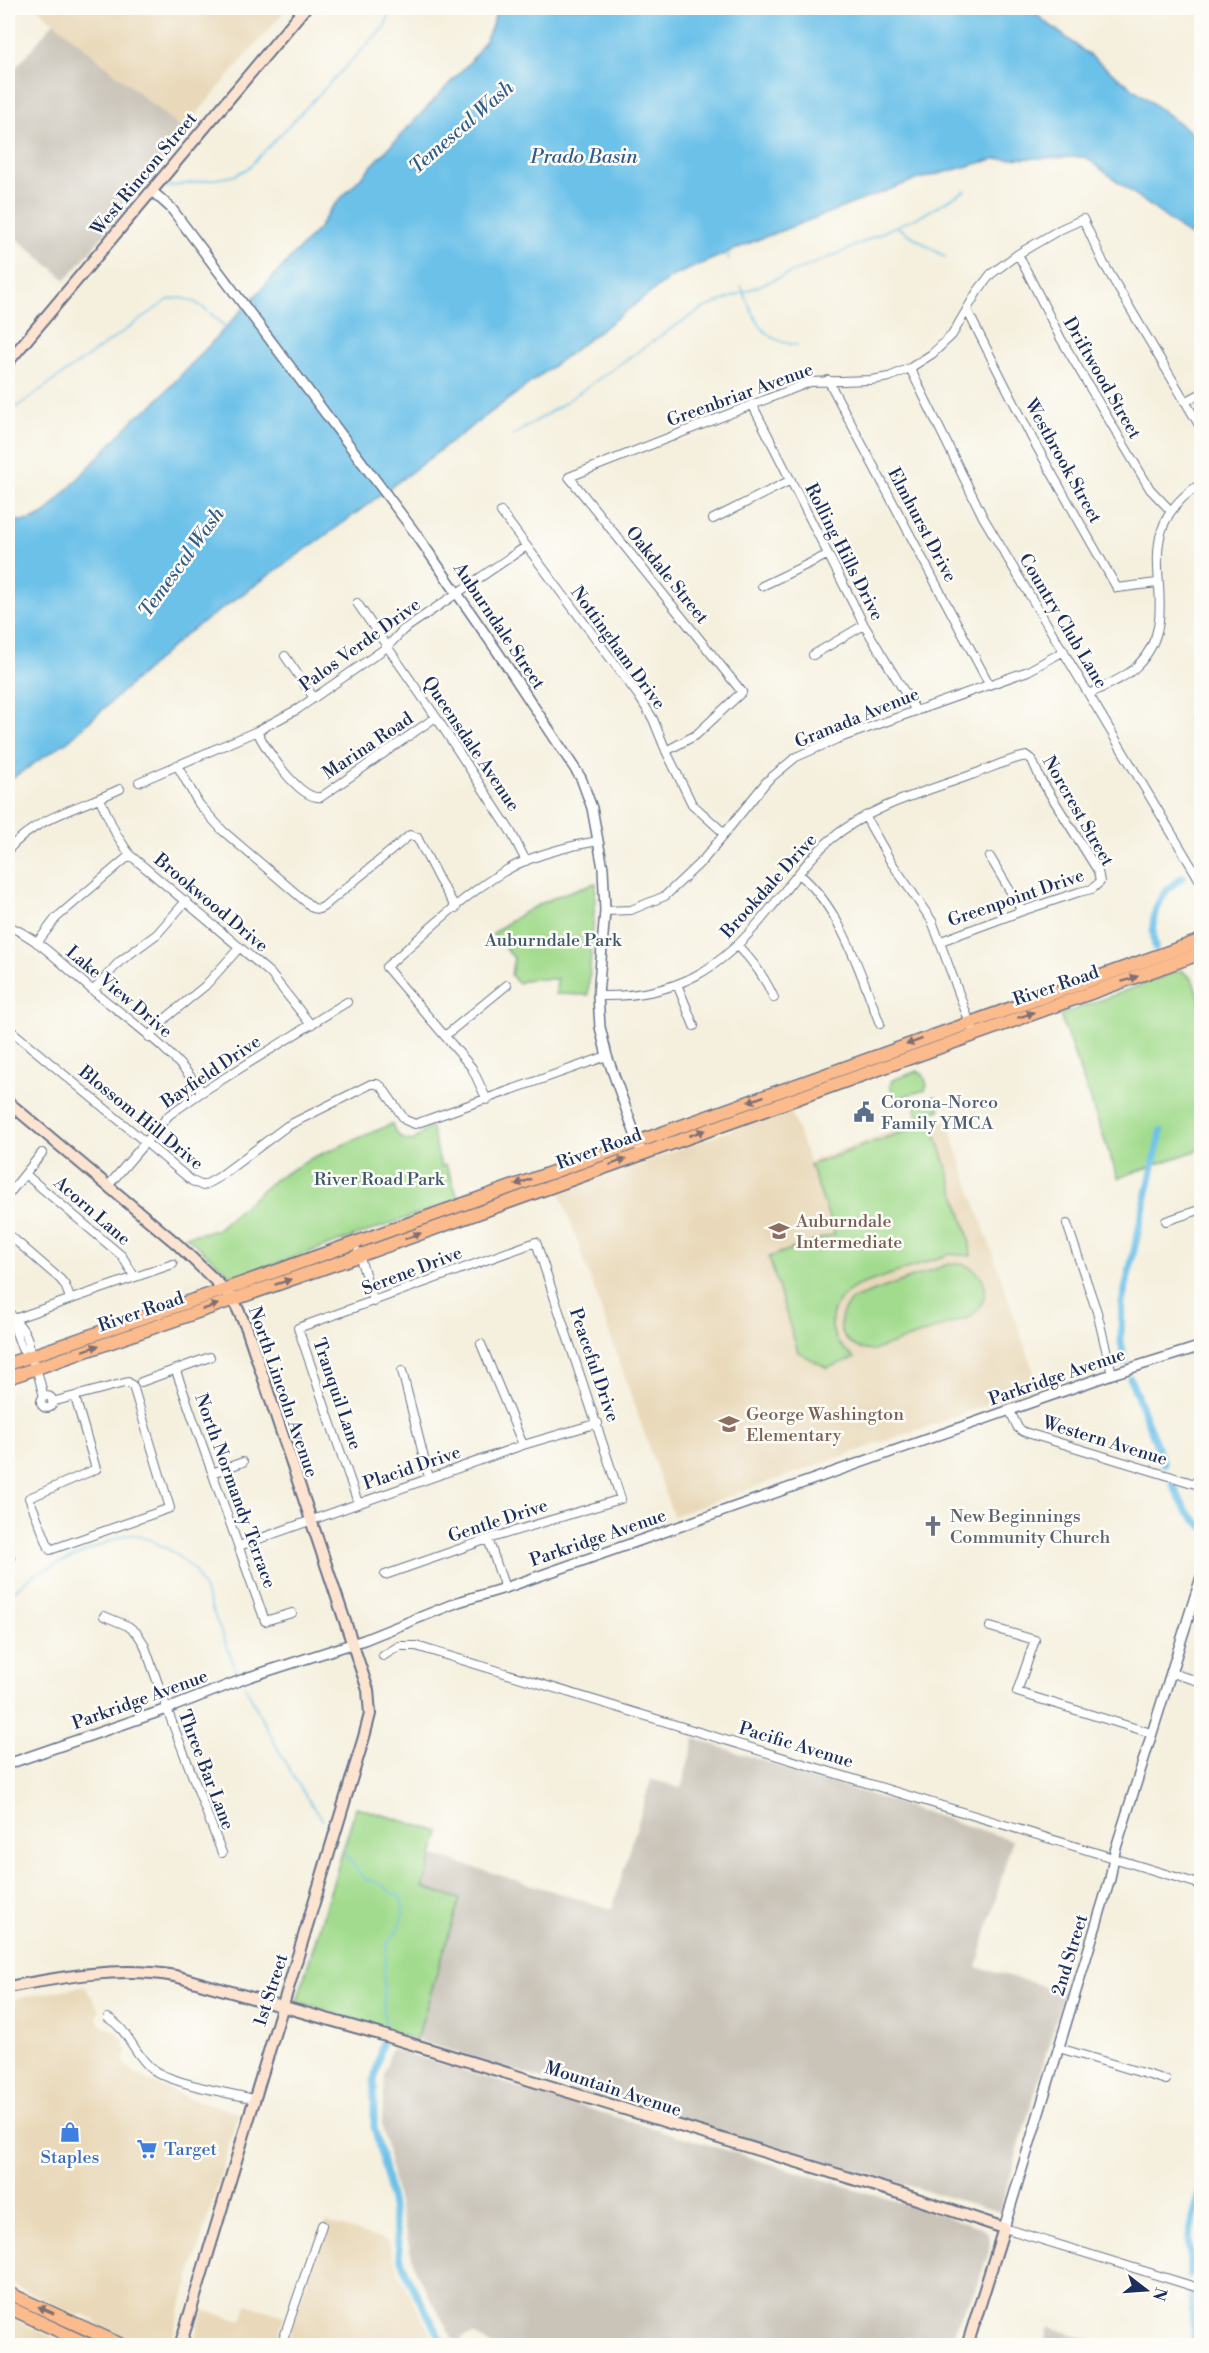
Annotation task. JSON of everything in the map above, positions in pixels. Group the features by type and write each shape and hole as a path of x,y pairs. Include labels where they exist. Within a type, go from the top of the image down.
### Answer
{"main road":[{"name":"West Rincon Street","path":"8,362 305,8"},
{"name":"River Road","path":"8,1377 33,1362 224,1289 356,1242 640,1147 971,1028 1202,940"},
{"name":"River Road","path":"971,1028 1202,953"},
{"name":"North Lincoln Avenue","path":"8,1102 177,1244 232,1299 247,1329 354,1643"},
{"name":"River Road","path":"8,1364 33,1362 232,1299 358,1256 640,1147"},
{"name":"1st Street","path":"180,2346 281,2007 288,1994 370,1714 368,1690 354,1643"},
{"name":"Mountain Avenue","path":"8,1987 103,1973 152,1972 185,1979 376,2033 902,2194 1004,2228"},
{"name":"2nd Street","path":"968,2346 1004,2228"},
{"path":"8,2294 124,2346"},
{"path":"8,2307 91,2346"}],"street":[{"name":"Auburndale Street","path":"152,191 171,208 390,499 457,592 575,768 589,798 603,867 604,911 598,996 600,1027 607,1056 640,1147"},
{"name":"Greenbriar Avenue","path":"568,477 810,382 871,380 889,377 921,363 952,335 991,274 1018,254 1083,219 1104,264 1185,402"},
{"name":"Driftwood Street","path":"1018,254 1067,349 1150,489 1170,510"},
{"name":"Westbrook Street","path":"967,310 1033,440 1117,588 1157,583"},
{"name":"Country Club Lane","path":"910,368 983,518 1202,884"},
{"name":"Elmhurst Drive","path":"828,380 989,684"},
{"path":"1202,393 1185,402 1202,430"},
{"name":"Rolling Hills Drive","path":"752,404 864,625 916,711"},
{"name":"Oakdale Street","path":"568,477 742,692 696,735 666,752"},
{"path":"713,519 791,480"},
{"path":"1089,694 1136,667 1150,648 1160,627 1157,545 1170,510 1202,483"},
{"name":"Nottingham Drive","path":"501,513 638,695 653,718 666,752 692,804 724,833"},
{"name":"Palos Verde Drive","path":"139,782 257,731 314,698 387,647 403,630 525,547"},
{"path":"762,586 827,555"},
{"name":"Queensdale Avenue","path":"357,603 436,717 511,832 526,861"},
{"path":"813,655 864,625"},
{"name":"Granada Avenue","path":"604,911 631,910 665,896 704,859 766,781 796,757 837,739 1028,671 1064,651"},
{"path":"285,656 314,698"},
{"name":"Marina Road","path":"257,731 281,768 307,793 316,798 321,797 436,717"},
{"name":"Brookdale Drive","path":"598,996 643,993 677,984 720,962 738,946 830,841 865,816 878,809 1027,756"},
{"name":"Norcrest Street","path":"1027,756 1032,760 1040,778 1098,871 1100,882"},
{"path":"177,765 199,804 223,831 313,908 323,907 410,835 417,837 456,908"},
{"path":"8,850 18,838 48,818 100,799 120,789"},
{"name":"Brookwood Drive","path":"100,799 116,834 130,855 240,947 284,988 311,1025"},
{"path":"865,816 891,862 924,906 941,941 971,1028"},
{"path":"487,1100 472,1068 386,967 498,876 526,861 573,845 598,840"},
{"path":"37,943 56,918 130,855"},
{"path":"990,857 1022,911"},
{"path":"799,874 827,907 840,929 880,1024"},
{"name":"Greenpoint Drive","path":"941,941 1079,891 1092,890 1100,882"},
{"path":"93,991 119,962 157,934 186,902"},
{"name":"Lake View Drive","path":"8,926 37,943 150,1037 191,1076 202,1092"},
{"path":"738,946 752,959 774,998"},
{"path":"150,1037 167,1017 205,986 240,947"},
{"path":"677,984 694,1026"},
{"path":"446,1035 507,985"},
{"name":"Bayfield Drive","path":"108,1186 169,1115 347,1002"},
{"name":"Blossom Hill Drive","path":"8,1028 192,1181 203,1186 219,1177 287,1126 370,1084 382,1087 405,1120 415,1124 607,1056"},
{"path":"8,1195 42,1153"},
{"name":"Acorn Lane","path":"25,1174 122,1256 134,1276"},
{"path":"1166,1221 1202,1209"},
{"path":"1067,1224 1117,1373"},
{"path":"8,1234 60,1279 70,1298"},
{"path":"356,1242 358,1256 374,1302"},
{"name":"Serene Drive","path":"298,1328 536,1242"},
{"name":"Peaceful Drive","path":"536,1242 621,1499"},
{"path":"10,1319 173,1264"},
{"path":"8,1311 10,1319"},
{"path":"10,1319 21,1324 44,1397 50,1397 52,1402 128,1382 133,1386 170,1508 50,1550 29,1498 96,1469 75,1397"},
{"name":"Tranquil Lane","path":"298,1328 358,1503"},
{"path":"481,1344 523,1445"},
{"name":"Parkridge Avenue","path":"8,1764 166,1709 249,1677 354,1643 458,1602 505,1588 1117,1373 1202,1346"},
{"path":"141,1382 210,1358"},
{"name":"North Normandy Terrace","path":"176,1371 265,1621 292,1613"},
{"path":"402,1371 429,1478"},
{"name":"Western Avenue","path":"1010,1411 1018,1428 1024,1432 1202,1486"},
{"name":"Placid Drive","path":"239,1546 523,1445 597,1423"},
{"path":"212,1473 243,1462"},
{"name":"Gentle Drive","path":"385,1575 489,1539 621,1499"},
{"path":"489,1539 505,1588"},
{"path":"8,1551 10,1558 8,1558"},
{"name":"2nd Street","path":"1004,2228 1110,1879 1113,1858 1202,1574"},
{"name":"Three Bar Lane","path":"104,1616 128,1626 137,1633 144,1644 166,1709 222,1853"},
{"path":"990,1627 1035,1640 1017,1692 1151,1733"},
{"name":"Pacific Avenue","path":"383,1656 399,1646 416,1646 1202,1885"},
{"path":"1171,1673 1202,1682"},
{"path":"108,2018 123,2030 144,2062 153,2070 176,2079 254,2099"},
{"path":"1059,2048 1166,2080"},
{"path":"281,2346 322,2225"},
{"name":"Mountain Avenue","path":"1004,2228 1199,2288"}],"shaded area":[{"path":"37,8 287,8 183,130"},
{"path":"54,22 188,134 66,280 8,231 8,77"},
{"path":"790,1109 809,1161 935,1116 937,1121 947,1121 1039,1387 673,1516 560,1192"},
{"path":"695,1739 1012,1840 977,1967 1064,1992 1000,2212 590,2094 416,2040 460,1900 423,1888 433,1855 612,1909 651,1779 681,1788"},
{"path":"85,1986 99,2010 97,2017 100,2024 115,2031 124,2040 123,2044 128,2053 124,2056 124,2063 137,2075 188,2098 239,2113 170,2345 143,2345 96,2325 95,2320 82,2314 77,2316 8,2282 8,2000"},
{"path":"391,2049 981,2227 988,2233 989,2252 974,2293 959,2318 951,2345 492,2346 472,2334 463,2337 460,2345 456,2345 416,2272 398,2204 382,2125 384,2074"},
{"path":"326,2222 388,2241 398,2272 436,2345 286,2346"},
{"path":"247,2304 284,2316 275,2345 193,2345 203,2310 242,2321"},
{"path":"8,2317 71,2345 8,2345"},
{"path":"1049,2327 1110,2345 1044,2345"}],"green space":[{"name":"Auburndale Park","path":"596,883 588,995 556,994 557,979 529,979 518,983 511,975 514,958 492,934 541,903"},
{"path":"1181,970 1192,979 1201,1002 1201,1149 1118,1178 1060,1015"},
{"path":"918,1071 923,1074 927,1085 925,1090 895,1099 890,1086 892,1080"},
{"path":"935,1096 940,1110 918,1117 913,1104"},
{"path":"930,1122 935,1130 969,1238 971,1256 950,1254 857,1286 846,1294 833,1312 833,1331 837,1340 855,1358 827,1368 798,1352 769,1257 835,1234 810,1165"},
{"name":"River Road Park","path":"392,1124 400,1137 413,1141 431,1126 441,1166 446,1165 459,1200 243,1275 232,1275 226,1271 186,1236 216,1230 274,1180 312,1158"},
{"path":"958,1263 976,1271 985,1286 983,1302 970,1317 872,1351 861,1349 846,1339 842,1332 842,1316 853,1299 949,1264"},
{"path":"356,1807 440,1832 423,1888 460,1899 416,2040 297,2001"}],"water":[{"name":"Prado Basin","path":"497,8 1035,8 1038,16 1201,140 1201,244 1085,157 994,159 912,181 757,240 673,276 343,523 186,634 69,740 8,781 8,519 27,520 46,513 135,418 153,405 319,228 330,210 470,62 487,36"},
{"path":"1201,695 1201,747 1188,720"}],"waterway":[{"path":"161,188 233,176 247,169 385,26 391,8"},
{"path":"898,225 921,216 966,190"},
{"path":"512,436 702,309 847,250 896,226 945,257"},
{"path":"726,251 729,259"},
{"path":"741,286 754,317 766,332 784,343 797,345"},
{"path":"8,413 168,300 177,298 193,301 227,328"},
{"path":"1155,948 1153,926 1157,907 1166,891 1183,877"},
{"path":"1125,1362 1121,1342 1122,1303 1161,1131"},
{"path":"1130,1378 1164,1464"},
{"path":"1173,1485 1186,1511 1202,1526"},
{"path":"8,1596 33,1575 112,1540 125,1535 151,1540 173,1552 194,1570 204,1589 237,1672"},
{"path":"244,1684 290,1771 323,1820"},
{"path":"344,1853 365,1879 381,1884 392,1893 399,1894 402,1903 402,1921 389,1941 385,1959 386,2029"},
{"path":"382,2044 374,2080 374,2127 387,2178 401,2260 411,2284 445,2346"},
{"path":"1190,2275 1189,2234 1202,2185"},
{"path":"1191,2294 1195,2346"}],"place":[{"name":"Corona-Norco Family YMCA","path":"864,1112"},
{"name":"Auburndale Intermediate","path":"779,1231"},
{"name":"George Washington Elementary","path":"729,1424"},
{"name":"New Beginnings Community Church","path":"933,1526"},
{"name":"Staples","path":"70,2132"},
{"name":"Target","path":"147,2149"}],"water label":[{"name":"Temescal Wash","path":"462,128"},
{"name":"Temescal Wash","path":"182,563"}]}
